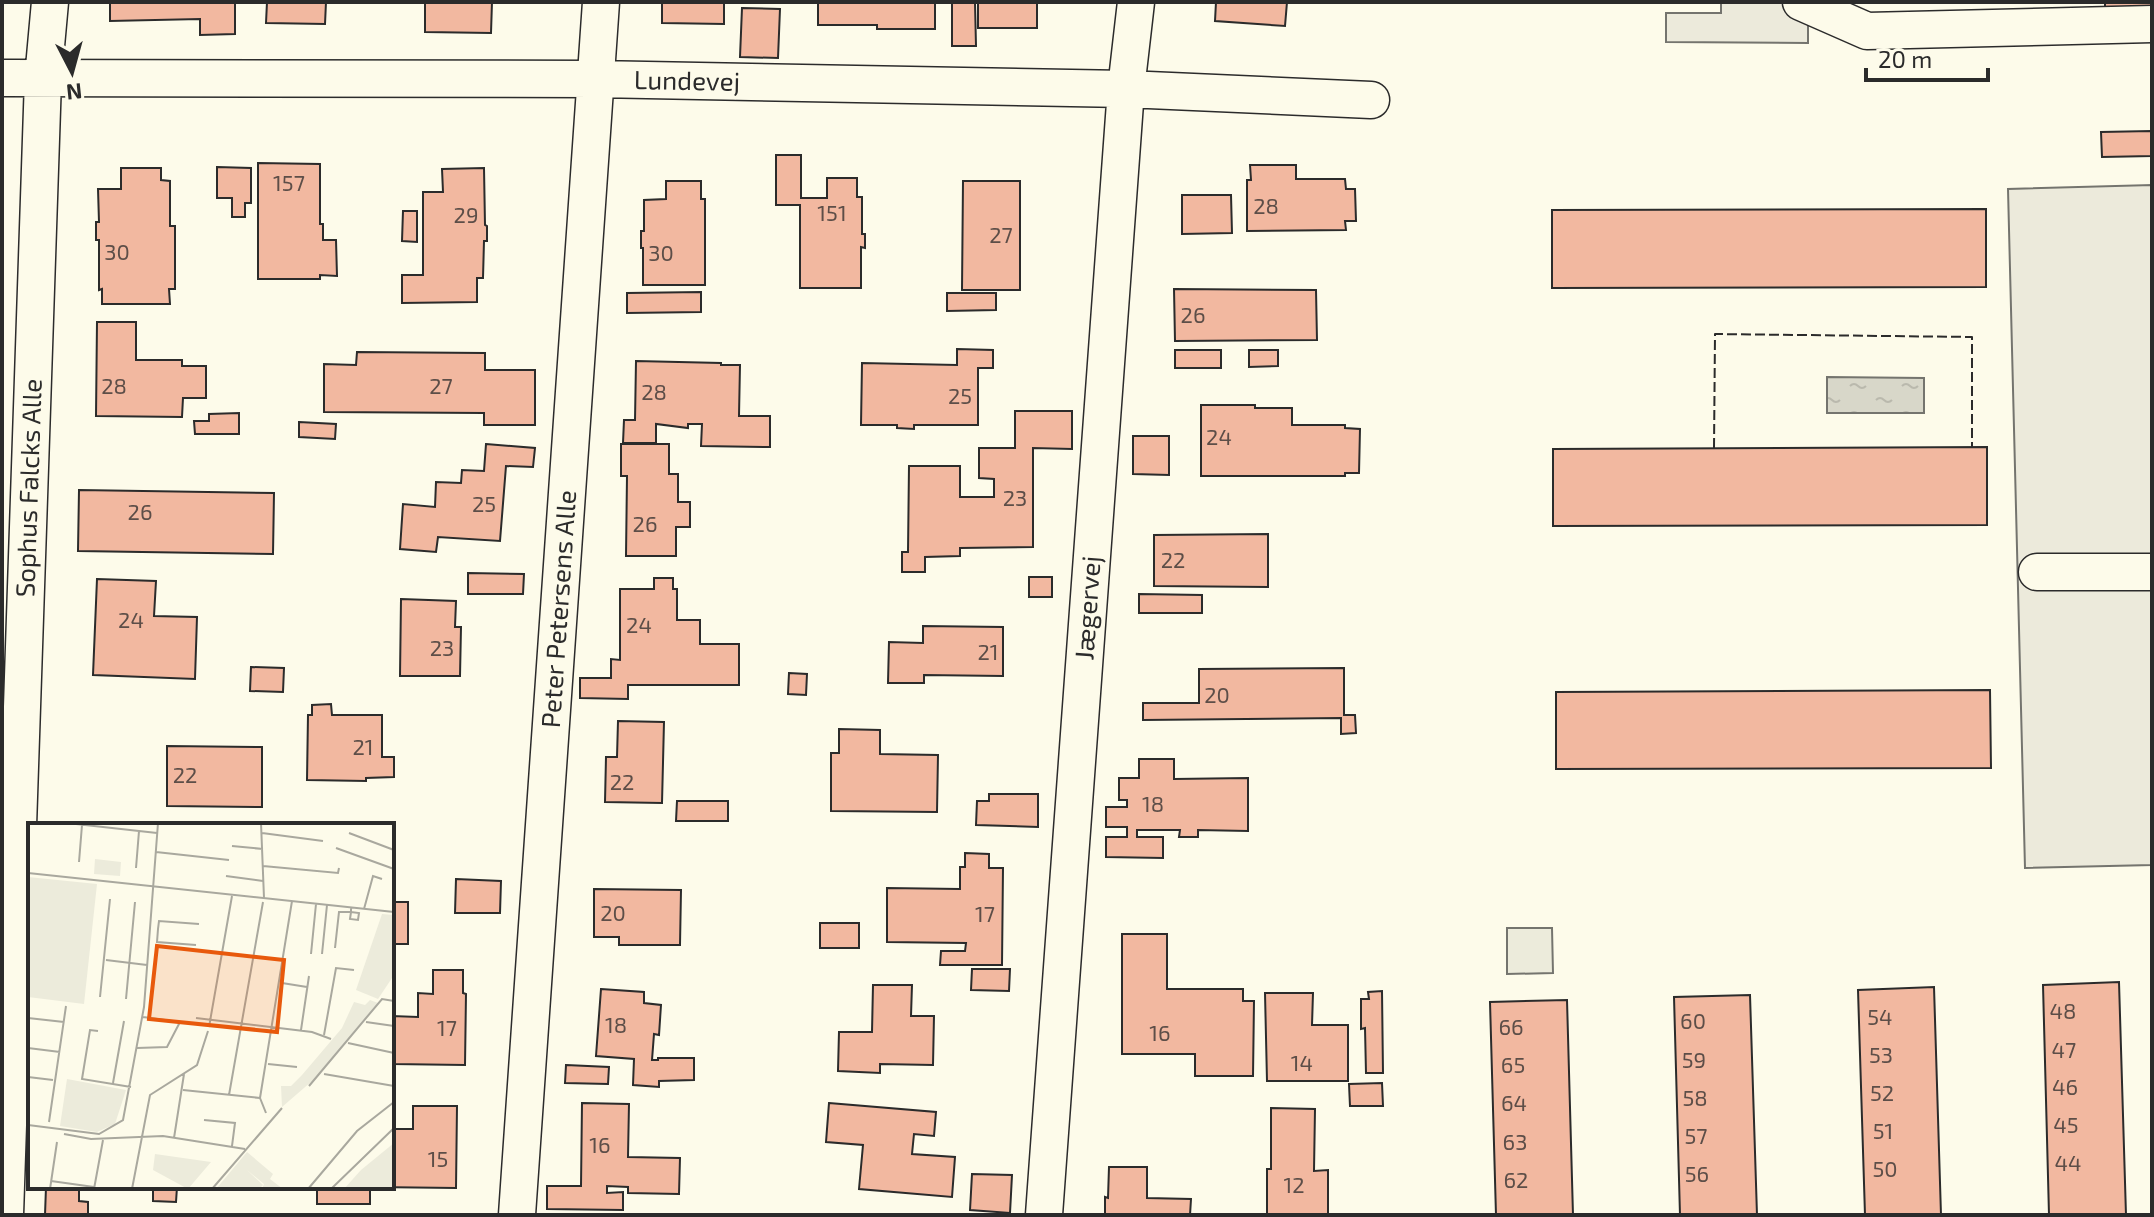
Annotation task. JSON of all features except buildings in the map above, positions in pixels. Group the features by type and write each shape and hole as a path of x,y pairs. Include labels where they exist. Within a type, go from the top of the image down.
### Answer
{"street":[{"name":"Sophus Falcks Alle","path":"5,1215 10,818 43,79 50,2"},
{"name":"Peter Petersens Alle","path":"517,1215 601,2"},
{"name":"Jægervej","path":"1044,1215 1126,89 1136,2"},
{"path":"1801,2 1867,31 2152,24"},
{"name":"Lundevej","path":"2,78 595,79 1126,89 1371,100"},
{"path":"2037,572 2152,572"}],"shaded area":[{"path":"1721,2 1808,2 1808,43 1666,42 1666,13 1721,13"},
{"path":"2152,185 2152,865 2025,868 2008,189"},
{"path":"1507,928 1552,928 1553,973 1507,974"}],"water":[{"path":"1827,377 1924,378 1924,413 1827,413"}],"fence":[{"path":"1714,448 1715,334 1972,337 1972,447"}]}
